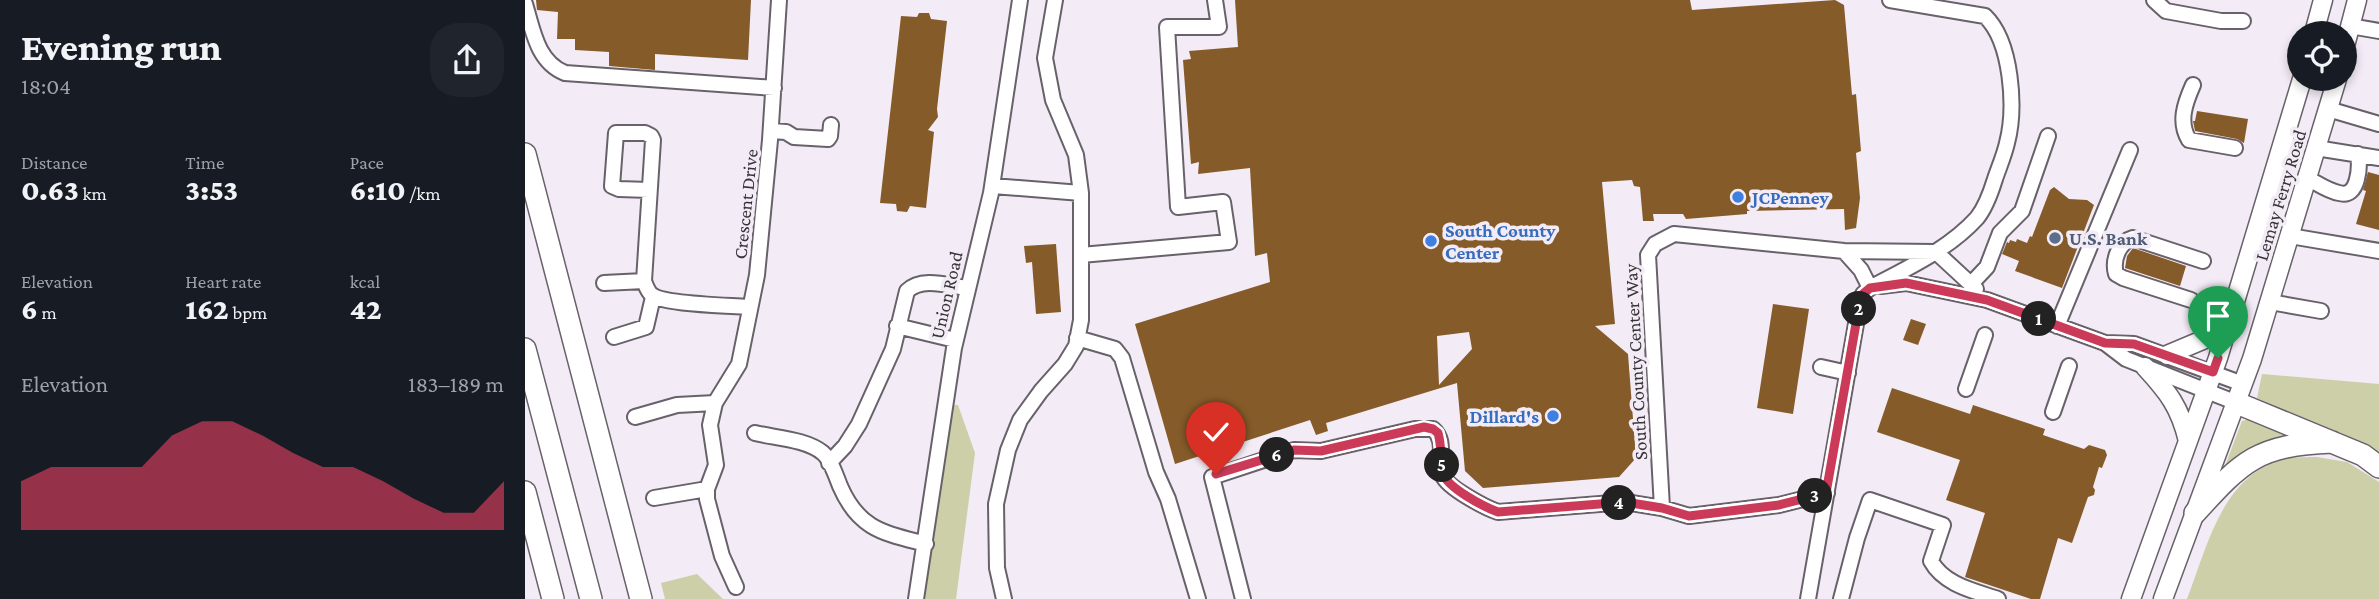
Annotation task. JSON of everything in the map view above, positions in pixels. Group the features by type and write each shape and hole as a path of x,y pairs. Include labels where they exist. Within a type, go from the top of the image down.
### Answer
{"highway":[{"path":"525,154 641,595"},
{"path":"525,349 591,599"},
{"path":"2240,393 2332,442 2363,455 2379,467"},
{"path":"2196,513 2232,474 2255,457 2286,445 2332,442"},
{"path":"526,498 553,599"}],"main road":[{"path":"2317,21 2323,0"},
{"path":"2351,21 2357,0"},
{"name":"Lemay Ferry Road","path":"2131,599 2234,310 2298,91"},
{"name":"Lemay Ferry Road","path":"2163,599 2240,393 2333,91"},
{"path":"2167,355 2205,339 2234,310"},
{"path":"2145,367 2174,401 2181,414 2188,441"}],"street":[{"name":"Crescent Drive","path":"715,402 739,364 757,275 771,131 779,0"},
{"name":"Union Road","path":"916,599 955,340 993,186 1020,0"},
{"path":"1004,599 997,568 996,503 1008,450 1020,420 1076,346 1081,320 1081,193 1076,155 1053,100 1045,58 1055,0"},
{"path":"1081,255 1229,242 1223,202 1178,207 1171,124 1167,27 1219,27 1215,0"},
{"path":"1808,599 1863,294 1936,252 1980,215 1991,194 2007,141 2011,99 2006,59 1995,25 1985,16 1890,0"},
{"path":"2154,0 2166,11 2221,22 2243,21"},
{"path":"525,4 540,53 556,70 565,74 774,88"},
{"path":"2357,27 2379,31"},
{"path":"2193,85 2185,103 2183,126 2189,140 2235,148"},
{"path":"2328,109 2379,124"},
{"path":"771,131 786,132 795,137 828,139 831,125"},
{"path":"649,190 619,189 612,186 616,133 645,133 651,136 653,141 644,281 649,294 671,301 750,307"},
{"path":"1971,284 1987,267 2000,233 2022,211 2048,136"},
{"path":"2316,148 2379,158"},
{"path":"2057,326 2130,150"},
{"path":"2307,178 2343,195 2356,184 2359,175 2358,154"},
{"path":"993,186 1081,193"},
{"name":"South County Center Way","path":"1662,508 1648,255 1653,247 1674,234 1844,251 1936,252"},
{"path":"2290,236 2379,251"},
{"path":"2191,300 2123,278 2116,274 2114,266 2120,246 2133,238 2204,256"},
{"path":"1844,251 1861,271 1870,288"},
{"path":"1936,252 1987,300"},
{"path":"604,283 644,281"},
{"path":"829,463 845,446 859,424 893,349 907,290 914,284 924,283 967,288"},
{"path":"1870,288 1906,283 1987,300 2105,343 2134,344 2167,355 2213,372 2240,393"},
{"path":"614,337 646,327 653,297"},
{"path":"2270,302 2322,311"},
{"path":"897,326 955,340"},
{"path":"1966,389 1985,335"},
{"path":"1077,338 1115,349 1122,358 1198,599"},
{"path":"2105,343 2126,359 2206,391 2240,393"},
{"path":"2053,412 2069,366"},
{"path":"1821,367 1848,373"},
{"path":"635,417 677,405 715,402 710,425 716,465 707,489 707,499 722,556 736,587"},
{"path":"1243,599 1212,477 1294,450 1321,451 1415,429 1433,429 1440,440 1443,476 1486,508 1498,512 1625,502 1689,516 1779,505 1826,493"},
{"path":"755,433 812,446 825,454 847,501 857,515 879,531 926,544"},
{"path":"654,498 707,489"},
{"path":"1841,599 1870,500 1943,525 1931,562 1940,573 1973,595 1999,599"}],"green space":[{"path":"2262,374 2379,384 2379,455 2358,442 2257,398"},
{"path":"952,405 958,405 975,453 956,599 924,599"},
{"path":"2250,419 2301,436 2229,468 2225,466 2242,421"},
{"path":"2317,457 2347,462 2379,482 2379,599 2187,599 2221,513 2249,477 2267,465 2290,458"},
{"path":"697,574 723,599 665,599 661,583"}],"building":[{"path":"536,0 751,0 748,60 655,54 655,70 609,66 609,52 575,50 575,39 557,39 558,12 537,10"},
{"name":"South County Center","path":"1235,0 1690,0 1692,10 1835,0 1844,5 1852,95 1856,94 1861,151 1856,153 1860,198 1856,228 1845,230 1844,209 1747,211 1747,214 1686,219 1683,214 1653,214 1654,221 1643,221 1640,187 1634,186 1632,180 1602,182 1615,324 1595,326 1628,354 1636,458 1619,477 1483,488 1465,471 1457,383 1326,423 1328,431 1316,435 1310,420 1175,464 1135,324 1270,282 1267,253 1255,256 1250,168 1198,174 1199,162 1191,164 1183,60 1191,59 1189,51 1238,47","holes":["1469,332 1472,349 1439,385 1437,336"]},
{"path":"919,13 929,13 931,19 947,21 938,117 928,130 934,132 926,208 910,206 907,212 897,211 896,204 880,203 901,16 917,17"},
{"path":"2197,111 2248,119 2244,143 2237,139 2195,131 2193,121"},
{"path":"2368,172 2379,175 2379,230 2356,224 2366,191 2363,190"},
{"name":"U.S. Bank","path":"2054,187 2069,199 2087,200 2094,205 2062,288 2015,271 2019,261 2002,254 2010,240 2016,242 2017,239 2027,243 2030,236 2032,237 2050,190"},
{"path":"1056,244 1061,312 1036,314 1032,262 1026,263 1024,246"},
{"path":"2133,248 2186,266 2180,286 2125,268 2127,256"},
{"path":"1773,304 1809,309 1793,414 1757,408"},
{"path":"1911,319 1926,324 1918,345 1903,340"},
{"path":"1892,388 1970,414 1973,405 2045,429 2043,435 2084,449 2089,445 2105,450 2107,455 2102,468 2099,467 2093,487 2094,495 2088,497 2072,543 2058,538 2040,599 2031,599 1965,577 1985,513 1946,500 1960,460 1877,432"}],"place":[{"name":"JCPenney","path":"1738,197"},
{"name":"U.S. Bank","path":"2055,238"},
{"name":"South County Center","path":"1431,241"},
{"name":"Dillard's","path":"1553,416"}],"route":[{"path":"1216,474 1294,450 1321,451 1424,427 1438,433 1443,476 1449,483 1486,508 1498,512 1625,502 1689,516 1779,505 1826,493 1863,294 1870,288 1906,283 1987,300 2105,343 2134,344 2213,372 2218,358"}]}
